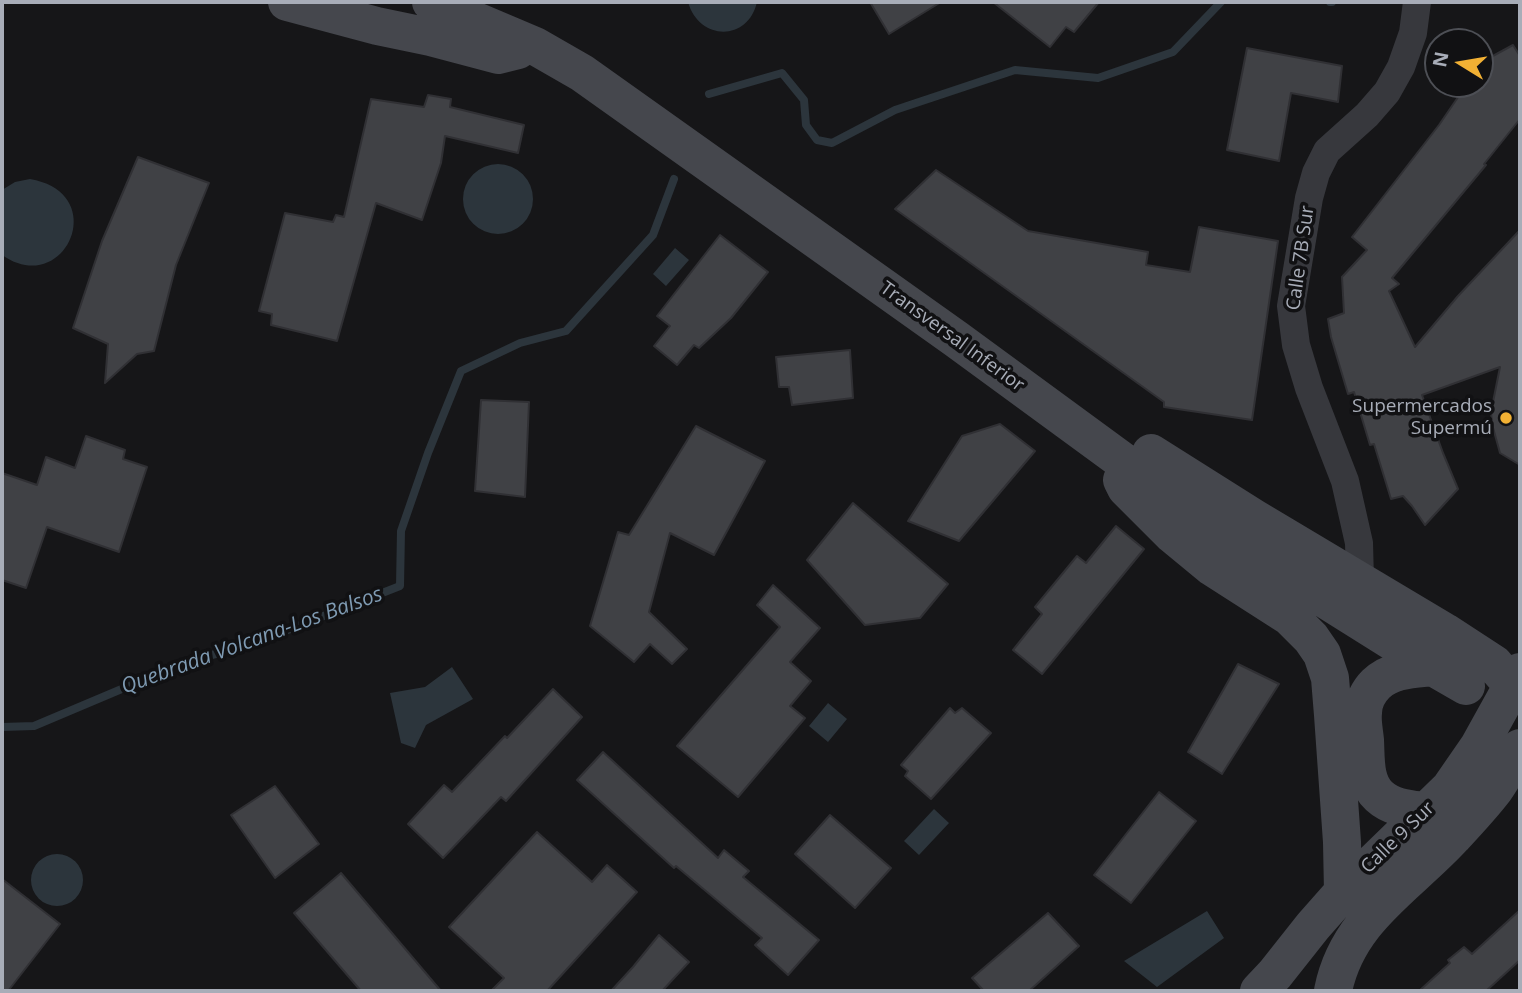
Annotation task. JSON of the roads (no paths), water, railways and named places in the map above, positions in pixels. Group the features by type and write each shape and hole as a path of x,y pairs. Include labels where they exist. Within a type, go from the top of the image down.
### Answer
{"main road":[{"path":"287,2 498,55 535,46 507,10 493,2"},
{"name":"Transversal Inferior","path":"431,2 535,46 582,73 1207,521 1307,588 1466,686"},
{"path":"1343,892 1330,678 1322,654 1311,638 1290,617 1212,567 1172,534 1126,488 1109,450 1152,453 1517,679"},
{"path":"1425,811 1391,804 1371,786 1367,772 1363,711 1367,695 1378,682 1392,674 1433,667"},
{"name":"Calle 9 Sur","path":"1259,991 1343,892 1450,788 1479,747 1517,679"},
{"name":"Calle 9 Sur","path":"1333,991 1344,957 1361,927 1395,890 1508,783 1520,748"}],"street":[{"name":"Calle 7B Sur","path":"1360,580 1359,543 1345,481 1309,388 1296,345 1292,306 1309,198 1316,173 1327,151 1367,115 1392,83 1401,67 1413,33 1417,2"}],"waterway":[{"name":"Quebrada Volcana-Los Balsos","path":"709,94 782,73 804,100 806,125 817,140 832,143 895,110 1015,70 1098,78 1173,52 1221,2"},
{"name":"Quebrada Volcana-Los Balsos","path":"2,727 34,726 188,661 247,646 400,586 401,531 428,453 461,371 520,343 566,331 653,235 674,179"}],"place":[{"name":"Supermercados Supermú","path":"1506,418"}]}
